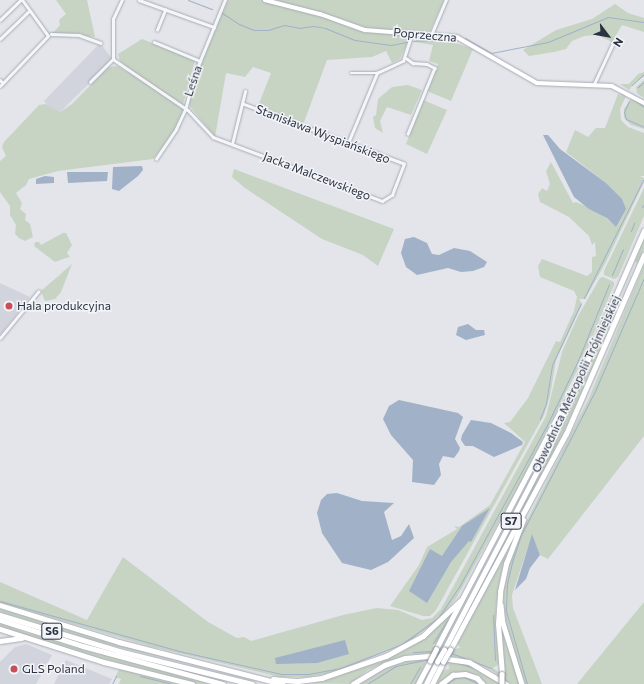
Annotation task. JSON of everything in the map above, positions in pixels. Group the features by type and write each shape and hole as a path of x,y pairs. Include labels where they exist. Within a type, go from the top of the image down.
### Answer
{"highway":[{"name":"Obwodnica Metropolii Trójmiejskiej","path":"426,684 575,391 644,231"},
{"name":"Obwodnica Metropolii Trójmiejskiej","path":"432,684 533,496 576,412 644,255"},
{"path":"418,684 563,406 575,391"},
{"path":"502,684 498,624 500,592 510,552 533,496"},
{"path":"500,592 503,624 522,684"},
{"path":"255,677 311,680 356,668 420,638 462,599"},
{"path":"0,605 120,642 283,684"},
{"name":"S6","path":"0,615 119,651 252,684"},
{"name":"S6","path":"0,620 107,653 223,684"},
{"path":"0,629 122,667 192,684"},
{"path":"0,641 13,638 26,638"},
{"path":"354,684 385,665 405,658 428,656 469,662 506,684"},
{"path":"442,684 453,675 465,674 477,678 483,684"}],"street":[{"path":"0,20 21,0 48,36 0,86"},
{"path":"90,82 113,59 113,19 122,0"},
{"path":"139,0 214,27"},
{"name":"Leśna","path":"156,158 176,129 185,108 200,61 225,0"},
{"name":"Poprzeczna","path":"265,0 320,14 365,30 462,38 537,83 594,84 620,88 644,102"},
{"path":"431,35 446,0"},
{"path":"157,30 165,10"},
{"path":"0,39 29,11"},
{"path":"51,34 84,35 101,43"},
{"path":"352,73 377,73 406,58 412,34"},
{"path":"594,84 614,41"},
{"path":"154,42 200,61"},
{"path":"406,58 413,63 427,64 435,68 408,134"},
{"path":"113,59 185,108 198,119 209,135 232,144 245,92"},
{"path":"348,143 377,73"},
{"path":"0,80 3,83"},
{"name":"Stanisława Wyspiańskiego","path":"243,104 404,164"},
{"name":"Jacka Malczewskiego","path":"232,144 333,185 382,201 392,195 404,164"},
{"path":"0,338 38,292"}],"shaded area":[{"path":"100,43 113,60 60,112 49,108 44,101"},
{"name":"Hala produkcyjna","path":"0,283 30,297 0,335"},
{"path":"26,644 52,655 36,684 0,684 0,662 15,647"},
{"path":"66,660 112,679 109,684 54,684"}],"green space":[{"path":"56,0 87,0 95,37 53,33 60,25 59,20 66,14"},
{"path":"228,0 444,0 430,31 403,30 399,38 409,39 400,59 392,63 386,51 372,57 327,60 303,125 258,106 271,73 253,67 245,77 226,73 215,137 188,104 197,73"},
{"path":"615,4 628,13 644,18 644,32 622,25 612,42 597,35 584,36 572,41 566,49 554,52 529,56 523,50 556,30 592,19"},
{"path":"416,37 447,40 473,49 451,101 427,91 438,64 429,61 433,45 415,42"},
{"path":"142,39 195,60 182,108 185,109 172,135 153,159 58,171 29,179 26,185 16,193 22,203 20,209 26,214 25,220 30,224 33,237 25,241 19,238 15,234 16,225 10,215 10,206 0,192 0,161 6,156 2,147 4,142 39,105 45,104 60,112 72,104 108,67 117,66 129,73 131,70 120,61 118,54"},
{"path":"644,72 644,76 636,81 629,90 620,84 629,84 638,74"},
{"path":"644,80 644,98 637,93 636,87"},
{"path":"408,85 422,90 411,115 387,107 380,121 383,133 375,128 373,117 376,115 378,99 392,87"},
{"path":"620,91 626,96 620,109 621,120 628,127 644,133 644,176 640,176 644,178 644,182 606,262 585,299 579,299 582,304 556,360 550,396 544,415 436,610 430,616 423,616 390,606 419,565 427,547 457,529 454,526 459,527 490,505 525,442 504,423 510,422 528,398 556,341 560,342 574,311 577,297 574,291 540,277 538,266 542,259 587,276 592,272 592,257 596,256 595,242 592,245 589,236 569,217 540,202 538,194 542,188 547,191 550,184 546,171 551,162 573,203 576,202 600,212 616,227 623,212 606,183 566,152 575,130 588,137 596,128 605,128 618,94 624,97 619,93"},
{"path":"632,97 644,104 644,129 631,125 624,118 624,109"},
{"path":"423,100 447,110 427,154 406,144"},
{"path":"234,169 394,229 378,266 363,255 322,239 245,188 232,177"},
{"path":"644,188 644,216 618,277 614,279 604,275 604,271"},
{"path":"63,233 66,233 72,245 67,253 70,257 55,262 34,246 35,242 39,242 41,245"},
{"path":"644,236 644,250 638,263 633,261"},
{"path":"72,264 61,292 55,299 45,301 41,291"},
{"path":"644,265 644,436 548,559 540,555 532,535 512,595 513,608 542,684 524,684 504,620 503,592 508,567 519,536 589,398"},
{"path":"603,277 614,282 614,285 582,361 522,480 457,597 445,612 413,639 332,673 306,677 280,677 153,647 0,603 0,582 87,620 123,557 208,622 237,638 244,637 251,641 343,615 377,608 398,610 422,620 432,618 441,609 546,416 562,352 578,316 600,278"},
{"path":"613,310 618,312 563,435 448,650 460,648 457,643 507,551 500,579 496,608 499,664 493,668 505,677 500,619 521,684 510,684 491,670 468,659 432,653 407,655 388,661 368,670 350,684 288,683 334,677 397,653 431,632 456,607 438,642 433,645 433,649 437,649 564,407 441,649 446,650 558,433"},
{"path":"644,602 644,684 577,684 608,646"},
{"path":"0,608 124,646 275,684 102,643 0,612"},
{"path":"0,616 96,646 240,684 105,651"},
{"path":"0,622 21,631 210,684 197,684 99,658 0,628"},
{"path":"434,657 469,664 503,684 486,684 477,675 463,672 450,675 439,684 435,684 443,670 449,669 448,662 427,660 416,684 356,684 379,669 403,660"},
{"path":"120,668 179,684 119,684 121,679 115,677"},
{"path":"462,675 473,677 482,684 443,684 452,677"}],"water":[{"path":"543,135 548,135 560,149 606,183 622,199 626,209 616,227 607,218 589,209 574,197"},
{"path":"142,166 143,170 138,176 119,191 112,189 113,167"},
{"path":"67,172 108,172 107,181 68,183"},
{"path":"45,176 54,177 54,183 36,184 36,179"},
{"path":"414,237 427,243 432,254 439,255 454,248 470,251 487,262 484,267 473,271 461,272 448,268 417,275 406,267 401,253 405,239"},
{"path":"468,324 476,330 484,330 485,335 466,340 456,335 458,327"},
{"path":"399,400 458,413 463,417 455,439 460,448 459,451 454,458 443,456 439,464 441,475 434,485 412,482 413,460 391,435 383,419 389,406"},
{"path":"471,420 491,423 511,433 523,442 522,445 494,457 473,446 465,446 461,440 462,435"},
{"path":"337,493 362,501 394,503 384,512 392,540 401,536 409,524 414,538 388,562 371,570 342,563 322,533 317,513 321,500 327,494"},
{"path":"490,508 471,542 469,541 451,562 427,603 409,591 430,549 442,556 462,526"},
{"path":"532,534 540,555 530,568 526,579 515,590"},
{"path":"345,640 349,654 317,663 276,664 275,658"}],"waterway":[{"path":"188,0 212,9"},
{"path":"222,13 239,24 254,30 268,30 284,25 299,28 313,26 325,28 355,40 391,45 407,42"},
{"path":"465,38 491,53 548,42 608,17 644,22"},
{"path":"436,33 450,35"},
{"path":"413,41 434,40"},
{"path":"632,85 644,74"},
{"path":"638,87 644,82"},
{"path":"629,101 624,112 626,119 644,127"},
{"path":"636,101 644,107"},
{"path":"584,298 643,180"},
{"path":"631,231 634,223"},
{"path":"612,275 623,249"},
{"path":"527,684 506,611 507,584 512,562 521,535 595,391 644,278"},
{"path":"0,601 179,651 281,674 308,674 341,668 402,644 438,618 459,587 546,427 577,363 609,284"},
{"path":"540,419 546,403 552,365 581,303"},
{"path":"493,615 495,660"},
{"path":"433,643 448,619"},
{"path":"413,652 434,651"},
{"path":"451,653 491,668"},
{"path":"367,684 396,666 430,659"},
{"path":"458,663 476,669"},
{"path":"410,684 420,667"},
{"path":"112,684 116,676"},
{"path":"140,676 171,684"},
{"path":"447,684 455,678 464,677 479,684"}],"place":[{"name":"Hala produkcyjna","path":"9,306"},
{"name":"GLS Poland","path":"14,669"}]}
